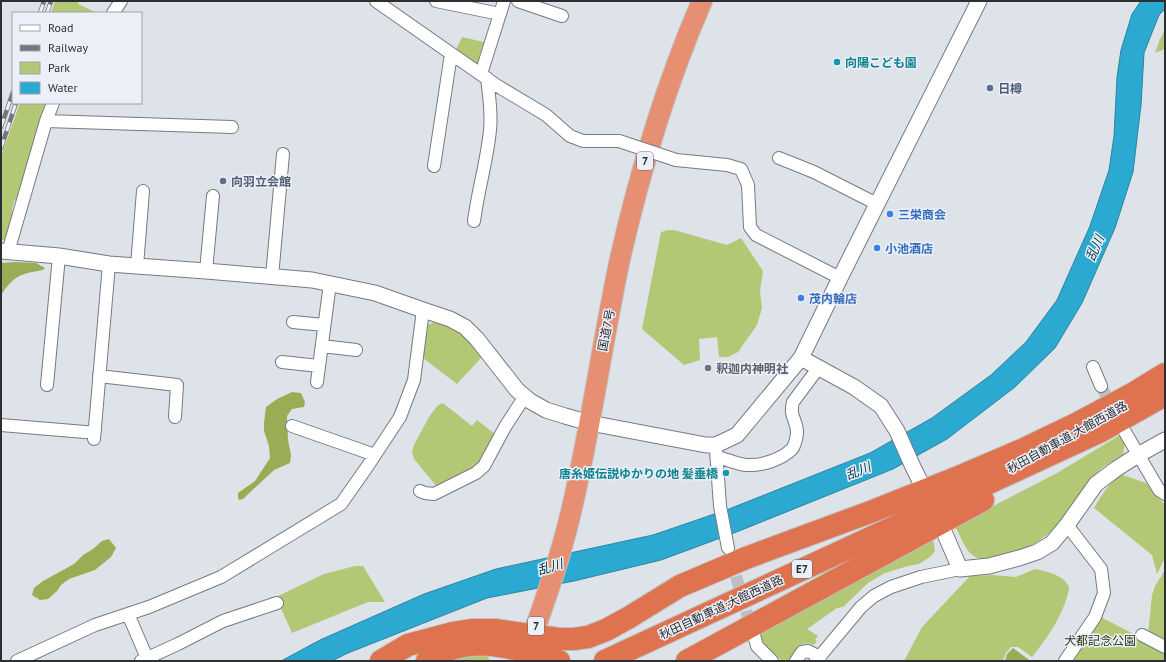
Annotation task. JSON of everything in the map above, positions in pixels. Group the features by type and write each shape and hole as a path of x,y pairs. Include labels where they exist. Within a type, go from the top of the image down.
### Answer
{"highway":[{"name":"国道7号","path":"527,649 561,552 571,511 590,422 607,325 632,211 644,166 666,94 689,31 702,1"},
{"path":"427,661 442,651 468,644 527,649 559,639 588,637 606,630 680,586 746,558 956,478 1024,449 1076,424 1134,393 1165,374"},
{"name":"秋田自動車道;大館西道路","path":"968,492 1077,433 1165,381"},
{"name":"秋田自動車道;大館西道路","path":"605,661 1101,430 1165,395"},
{"path":"687,661 1014,484 1101,430"},
{"path":"381,661 408,646 459,632 473,630 495,630 527,649 559,661"}],"street":[{"path":"114,12 121,1"},
{"path":"376,1 393,6 451,54 546,114 570,136 583,142 600,140 619,141 676,160 727,165 742,169 748,185 750,227 756,235 840,278"},
{"path":"436,1 500,14"},
{"path":"474,221 476,199 490,130 491,108 484,76 504,1"},
{"path":"518,1 562,16"},
{"path":"716,451 737,435 802,358 840,278 979,1"},
{"path":"434,166 451,54"},
{"path":"53,104 5,251 59,256 109,264 312,280 375,293 450,319 465,327 477,339 517,390 530,401 546,410 590,422 706,445 746,465 762,464 778,458 792,449 795,444 797,431 792,414 793,402 819,367"},
{"path":"46,121 232,128"},
{"path":"272,277 283,154"},
{"path":"779,158 814,172 877,204"},
{"path":"138,266 144,191"},
{"path":"206,271 212,196"},
{"path":"48,385 59,256"},
{"path":"1,425 85,432 94,435 109,264"},
{"path":"317,382 330,283"},
{"path":"22,660 95,625 149,607 221,577 341,504 400,417 414,380 423,310"},
{"path":"293,322 324,326"},
{"path":"322,346 356,350"},
{"path":"802,358 854,387 881,406 897,431 920,481"},
{"path":"282,362 319,366"},
{"path":"1093,367 1102,386"},
{"path":"99,376 177,385 175,417"},
{"path":"420,491 434,494 476,473 484,466 524,396"},
{"path":"292,426 375,455"},
{"path":"1125,432 1159,490 1165,494"},
{"path":"796,661 802,652 808,651 818,659 861,608 874,596 891,587 960,569 989,566 1037,552 1052,543 1096,484 1116,469 1165,440"},
{"path":"716,451 720,506 728,548"},
{"path":"1065,661 1095,617 1104,593 1101,569 1066,525"},
{"path":"945,534 960,569"},
{"path":"128,614 144,660 223,621 277,603"},
{"path":"754,635 757,646 772,661"},
{"path":"1142,635 1165,647"}],"green space":[{"path":"55,1 79,1 78,4 95,12 51,12"},
{"path":"1165,30 1165,49 1155,53 1160,39"},
{"path":"462,37 484,42 477,64 456,50"},
{"path":"20,104 49,104 22,188 14,202 12,209 13,224 8,240 1,240 1,156"},
{"path":"674,230 727,245 741,238 763,271 760,291 762,308 757,325 738,352 728,357 719,357 717,337 699,339 700,360 684,365 642,329 661,232"},
{"path":"1,263 36,263 45,268 43,270 23,274 14,279 1,295"},
{"path":"434,322 444,323 455,328 482,357 457,384 423,358 425,326"},
{"path":"292,392 301,393 305,402 304,407 292,409 287,416 288,440 291,455 290,463 274,470 243,499 239,500 238,493 255,481 270,458 269,446 264,431 266,407 277,399"},
{"path":"443,403 472,426 477,420 495,434 478,467 438,488 414,459 412,451 429,417 438,405"},
{"path":"1120,435 1125,441 1123,455 1107,464 1099,471 1059,522 1042,539 1019,551 992,558 977,558 968,551 956,528 997,504 1057,473"},
{"path":"1120,474 1146,483 1165,505 1165,558 1157,574 1152,555 1094,508 1112,482"},
{"path":"933,537 935,551 930,557 919,564 885,573 868,583 843,607 837,608 807,629 818,636 815,640 817,641 814,645 805,643 798,647 789,661 782,661 763,644 760,633"},
{"path":"109,539 116,548 111,557 95,570 69,579 48,599 40,600 32,595 34,588 43,581 74,564 83,555 102,541"},
{"path":"355,566 363,566 385,602 368,602 292,633 276,597 324,574"},
{"path":"1035,569 1053,574 1062,579 1068,585 1069,590 1057,621 1032,657 1018,647 1011,647 1006,653 1003,661 904,661 922,627 970,576 993,575 1016,577"},
{"path":"1165,570 1165,644 1148,635 1152,595 1155,586"},
{"name":"犬都記念公園","path":"1093,613 1165,650 1165,661 1061,661"},
{"path":"1013,648 1029,661 1005,661 1007,654"},
{"path":"471,654 487,655 490,661 449,661"}],"water":[{"name":"乱川","path":"1141,1 1165,1 1165,9 1159,15 1144,53 1141,105 1133,172 1115,228 1082,303 1055,348 1015,387 947,439 893,469 734,533 661,560 574,581 487,598 348,653 332,661 281,661 320,640 424,594 496,569 653,535 729,509 870,453 932,418 991,375 1026,342 1057,300 1090,226 1109,170 1114,136 1117,77 1121,50 1132,14"}],"tunnel":[{"path":"1101,386 1114,410"},
{"path":"731,559 752,631"}],"railway":[{"path":"40,12 44,1"},
{"path":"47,12 51,1"},
{"path":"1,127 12,95"},
{"path":"1,148 16,104"}],"place":[{"name":"向陽こども園","path":"837,62"},
{"name":"日樽","path":"990,88"},
{"name":"向羽立会館","path":"223,181"},
{"name":"三栄商会","path":"890,214"},
{"name":"小池酒店","path":"877,248"},
{"name":"茂内輪店","path":"801,298"},
{"name":"釈迦内神明社","path":"708,368"},
{"name":"唐糸姫伝説ゆかりの地 髪垂橋","path":"726,473"}]}
